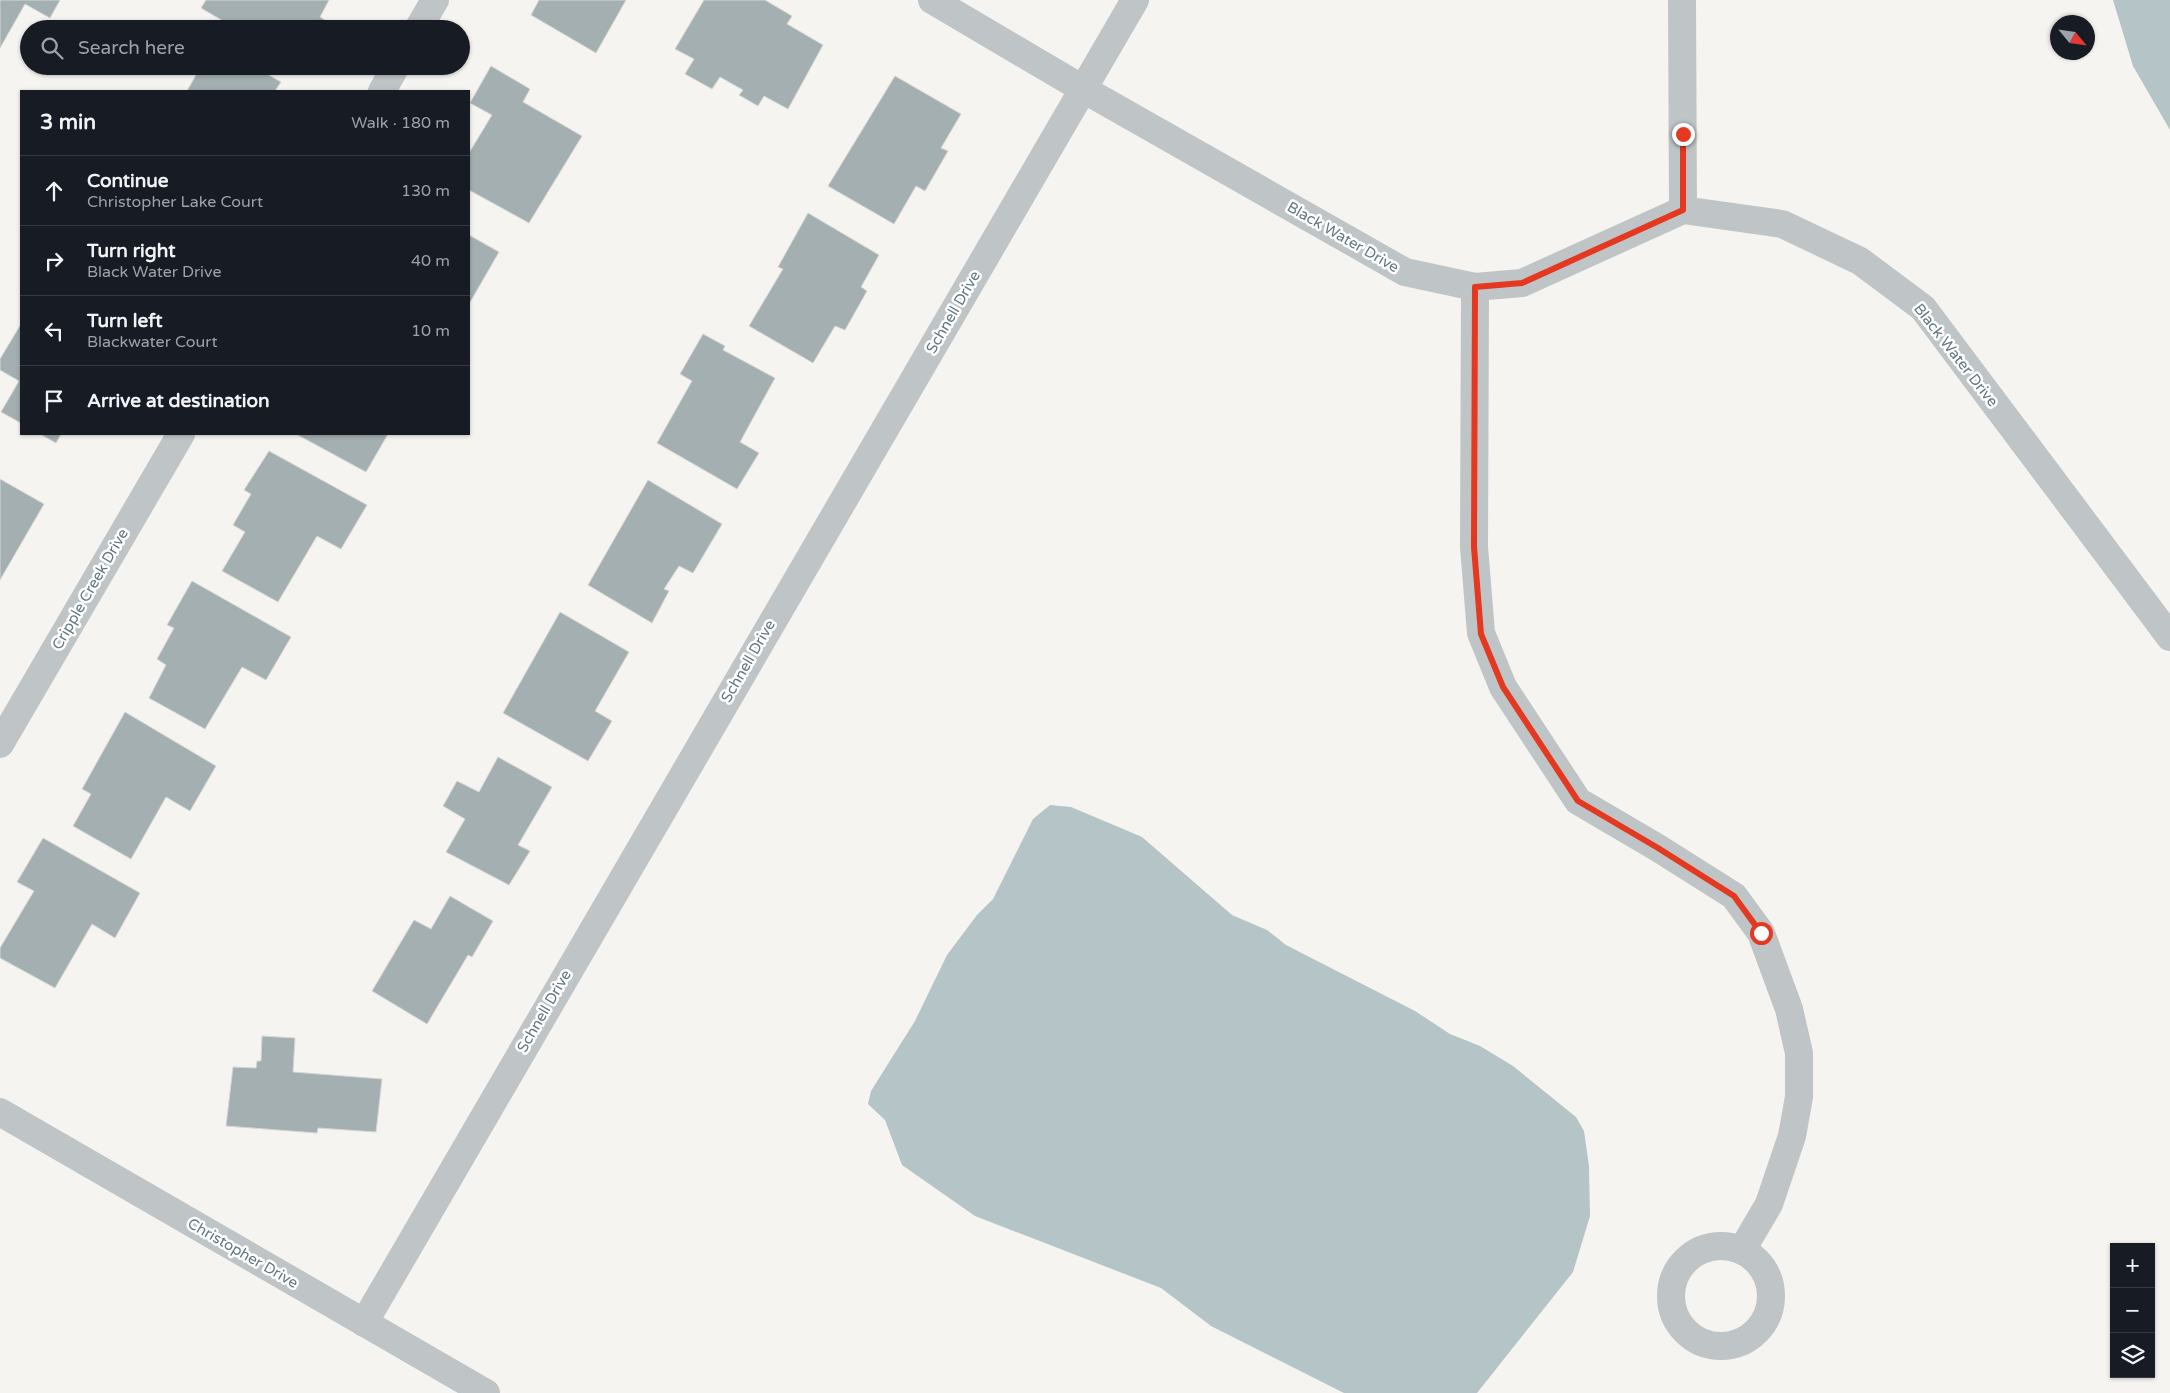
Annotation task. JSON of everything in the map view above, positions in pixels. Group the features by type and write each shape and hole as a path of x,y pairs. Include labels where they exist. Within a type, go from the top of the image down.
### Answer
{"street":[{"path":"423,20 435,0"},
{"name":"Black Water Drive","path":"932,0 1083,89 1405,272 1475,287 1522,283 1683,210 1782,224 1860,261 1923,308 2170,637"},
{"name":"Schnell Drive","path":"364,1323 1134,0"},
{"path":"1682,0 1683,210"},
{"path":"383,90 391,75"},
{"path":"1475,287 1474,547 1481,634 1503,687 1578,801 1734,896 1761,933 1788,1009 1799,1053 1799,1097 1792,1136 1769,1204 1742,1250"},
{"name":"Cripple Creek Drive","path":"0,744 10,704 180,435"},
{"name":"Christopher Drive","path":"0,1112 486,1393"}],"shaded area":[{"path":"2113,0 2170,0 2170,130 2133,66"},
{"path":"1050,805 1071,807 1142,837 1232,915 1267,930 1286,945 1415,1011 1450,1034 1480,1046 1513,1066 1576,1117 1584,1131 1589,1166 1590,1216 1573,1272 1477,1393 1344,1393 1211,1326 1161,1288 975,1216 902,1165 885,1120 868,1104 871,1091 915,1021 947,955 977,915 993,899 1033,819"}],"building":[{"path":"0,0 60,0 50,18 25,4 0,48"},
{"path":"206,0 329,0 320,17 324,20 222,20 201,8"},
{"path":"539,0 626,0 596,53 531,15"},
{"path":"704,0 765,0 792,16 787,24 823,45 788,109 764,96 758,106 739,95 743,90 720,77 712,89 685,74 694,59 675,49"},
{"path":"491,66 530,89 523,102 582,136 529,223 470,191 470,151 492,115 470,103"},
{"path":"196,75 269,75 281,82 276,90 188,90"},
{"path":"895,76 961,114 941,148 948,151 925,191 916,186 894,224 828,186"},
{"path":"808,213 879,255 861,287 867,291 845,330 835,326 813,363 749,326 783,269 778,267"},
{"path":"470,236 499,252 470,302"},
{"path":"20,326 20,422 1,412 19,381 0,370 0,359"},
{"path":"703,334 725,346 723,350 775,378 740,442 759,453 737,489 657,443 692,381 680,374"},
{"path":"42,435 60,435 56,443"},
{"path":"298,435 387,435 366,472"},
{"path":"269,451 367,505 341,549 317,536 278,602 222,571 245,532 233,525 251,494 244,490"},
{"path":"0,479 44,504 0,580"},
{"path":"648,480 722,524 693,573 679,566 664,589 669,591 652,623 588,585"},
{"path":"192,581 291,637 266,680 242,667 205,729 149,698 166,665 157,659 174,628 167,625"},
{"path":"560,612 629,652 595,711 612,721 588,761 503,713"},
{"path":"125,712 216,766 190,811 166,797 131,859 73,826 91,794 82,789"},
{"path":"498,757 552,787 518,845 530,851 509,885 446,852 465,819 443,806 457,781 479,792"},
{"path":"43,838 140,893 115,938 92,924 55,988 0,958 0,948 34,891 17,882"},
{"path":"450,896 493,921 472,957 468,955 427,1024 372,991 414,920 431,929"},
{"path":"262,1036 295,1038 293,1072 382,1079 376,1132 318,1128 317,1133 226,1126 233,1067 256,1068 257,1061 261,1061"}],"route":[{"path":"1683,134 1683,210 1522,283 1475,287 1474,547 1481,634 1503,687 1578,801 1734,896 1761,933"}]}
